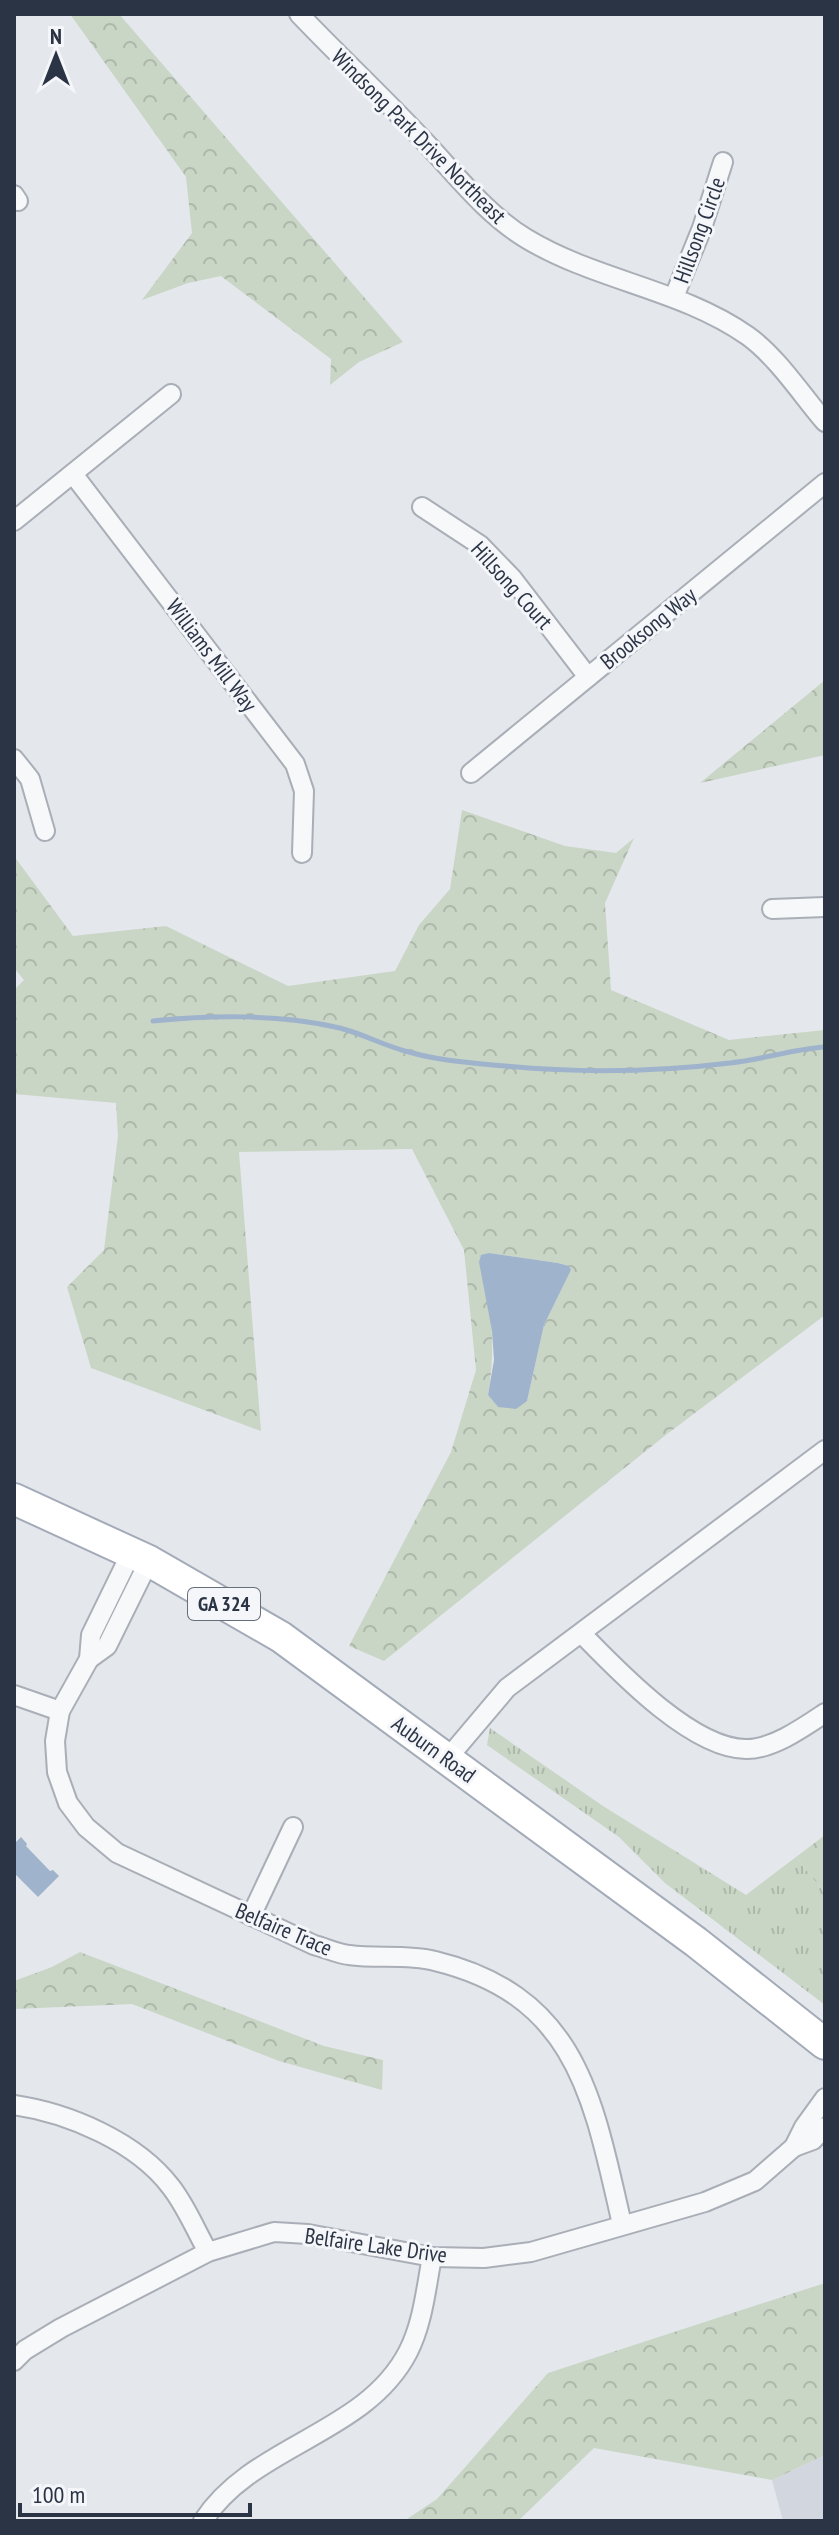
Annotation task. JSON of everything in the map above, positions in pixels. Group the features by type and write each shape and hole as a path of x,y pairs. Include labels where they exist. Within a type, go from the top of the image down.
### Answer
{"main road":[{"name":"Auburn Road","path":"14,1499 140,1557 281,1637 696,1942 825,2044"}],"street":[{"name":"Windsong Park Drive Northeast","path":"299,14 494,217 563,258 638,287 674,297 707,312 750,338 825,422"},
{"name":"Hillsong Circle","path":"674,297 702,228 723,162"},
{"path":"14,521 171,394"},
{"name":"Williams Mill Way","path":"73,474 295,764 304,791 302,853"},
{"name":"Brooksong Way","path":"471,773 825,483"},
{"name":"Hillsong Court","path":"422,507 480,545 491,556 512,578 588,677"},
{"path":"14,759 30,779 45,831"},
{"path":"772,909 825,907"},
{"path":"447,1759 507,1688 825,1450"},
{"name":"Belfaire Trace","path":"140,1557 91,1635 89,1659 60,1711 55,1741 57,1772 68,1803 86,1827 117,1853 314,1945 347,1955 431,1960 476,1972 519,1996 550,2026 574,2060 598,2123 622,2224"},
{"path":"582,1634 636,1687 696,1733 726,1748 750,1749 794,1734 825,1713"},
{"path":"14,1695 60,1711"},
{"path":"251,1916 293,1827"},
{"name":"Belfaire Lake Drive","path":"794,2147 825,2098"},
{"path":"14,2105 44,2109 80,2122 149,2162 173,2189 208,2252"},
{"name":"Belfaire Lake Drive","path":"14,2361 25,2350 61,2328 208,2252 274,2232 308,2234 432,2257 484,2258 531,2252 705,2202 755,2181 794,2147 813,2140 825,2127"},
{"path":"203,2521 213,2505 238,2481 370,2401 390,2380 409,2350 422,2309 432,2257"}],"shaded area":[{"path":"825,2455 825,2521 783,2521 772,2480"}],"green space":[{"path":"70,14 119,14 403,342 359,362 330,385 331,359 221,276 188,283 142,300 192,233 186,177"},
{"path":"825,680 825,755 700,783"},
{"path":"462,810 565,846 616,853 634,838 605,903 611,990 729,1040 825,1030 825,1315 667,1434 384,1661 349,1646 451,1452 476,1370 464,1250 412,1149 239,1152 261,1431 91,1368 67,1287 104,1250 118,1136 116,1103 14,1094 14,990 24,980 14,968 14,856 73,936 166,926 288,986 395,971 419,925 450,889","holes":["489,1253 569,1266 571,1270 544,1325 527,1401 498,1407 488,1395 492,1328 488,1293 479,1262"]},
{"path":"490,1728 603,1806 746,1895 796,1857 825,1893 825,2005 665,1883 619,1837 487,1745"},
{"path":"825,1835 825,1893 796,1857"},
{"path":"80,1952 324,2046 383,2060 382,2090 279,2061 132,2004 14,2009 14,1981 52,1967"},
{"path":"825,2283 825,2455 772,2480 594,2448 518,2521 404,2521 437,2499 548,2373"}],"water":[{"path":"489,1253 558,1263 569,1266 571,1270 544,1325 527,1401 516,1409 498,1407 488,1395 494,1360 492,1331 479,1262 481,1255"},
{"path":"21,1837 50,1871 59,1876 38,1897 14,1873 14,1844"}],"waterway":[{"path":"153,1021 221,1017 291,1020 344,1029 432,1058 561,1070 646,1070 702,1066 825,1047"}]}
